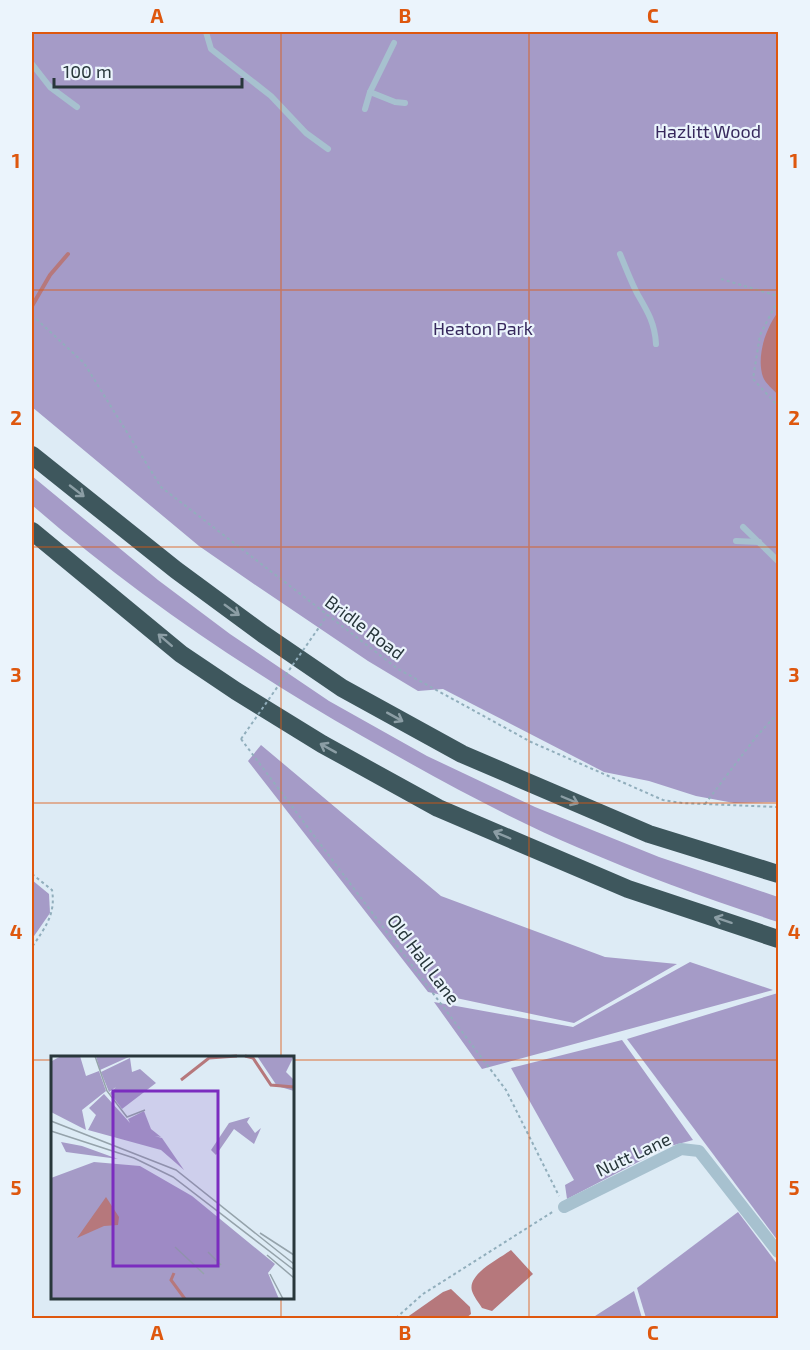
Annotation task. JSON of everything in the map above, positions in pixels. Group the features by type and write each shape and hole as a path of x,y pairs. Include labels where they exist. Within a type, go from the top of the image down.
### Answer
{"highway":[{"path":"32,455 176,570 342,688 473,759 649,834 778,874"},
{"path":"32,531 181,654 322,744 438,808 628,889 778,939"}],"street":[{"name":"Nutt Lane","path":"564,1207 681,1149 699,1150 778,1252"}],"lane":[{"path":"206,32 211,49 271,96 306,133 328,149"},
{"path":"364,109 369,92 394,43"},
{"path":"32,64 50,87 77,106"},
{"path":"369,92 395,102 405,103"},
{"path":"620,254 628,275 650,313 656,344"},
{"path":"743,526 778,561"},
{"path":"736,541 759,542"}],"path":[{"path":"721,279 778,298 760,335 753,379 778,406"},
{"name":"Bridle Road","path":"32,315 84,363 162,487 398,669 531,742 663,800 778,807"},
{"name":"Old Hall Lane","path":"327,615 242,739 506,1090 564,1207"},
{"path":"704,804 756,737 778,713"},
{"path":"32,874 52,890 54,903 52,914 32,946"},
{"path":"396,1318 423,1294 552,1211 564,1207"}],"green space":[{"name":"Heaton Park","path":"32,32 778,32 778,802 734,803 696,796 649,781 604,772 443,689 418,691 368,661 199,546 32,407"},
{"path":"32,476 158,580 230,634 329,701 427,756 535,807 659,857 778,897 778,922 653,878 551,836 442,781 318,710 191,628 70,537 32,505"},
{"path":"261,745 441,896 605,957 677,964 574,1023 428,992 248,761"},
{"path":"32,880 49,894 50,913 32,939"},
{"path":"690,962 773,990 482,1069 434,1002 573,1027"},
{"path":"778,993 778,1241 627,1039"},
{"path":"622,1040 693,1140 667,1147 567,1199 565,1185 574,1180 511,1068"},
{"path":"738,1212 778,1265 778,1318 646,1318 637,1288"},
{"path":"634,1291 642,1318 592,1318"}],"shaded area":[{"path":"778,312 778,395 764,379 761,360 766,334"},
{"path":"511,1250 533,1274 492,1311 482,1308 472,1291 474,1279 485,1267"},
{"path":"451,1289 470,1307 471,1314 466,1318 406,1318 443,1292"}],"waterway":[{"path":"32,306 50,275 68,254"}],"park label":[{"name":"Hazlitt Wood","path":"708,131"}]}
